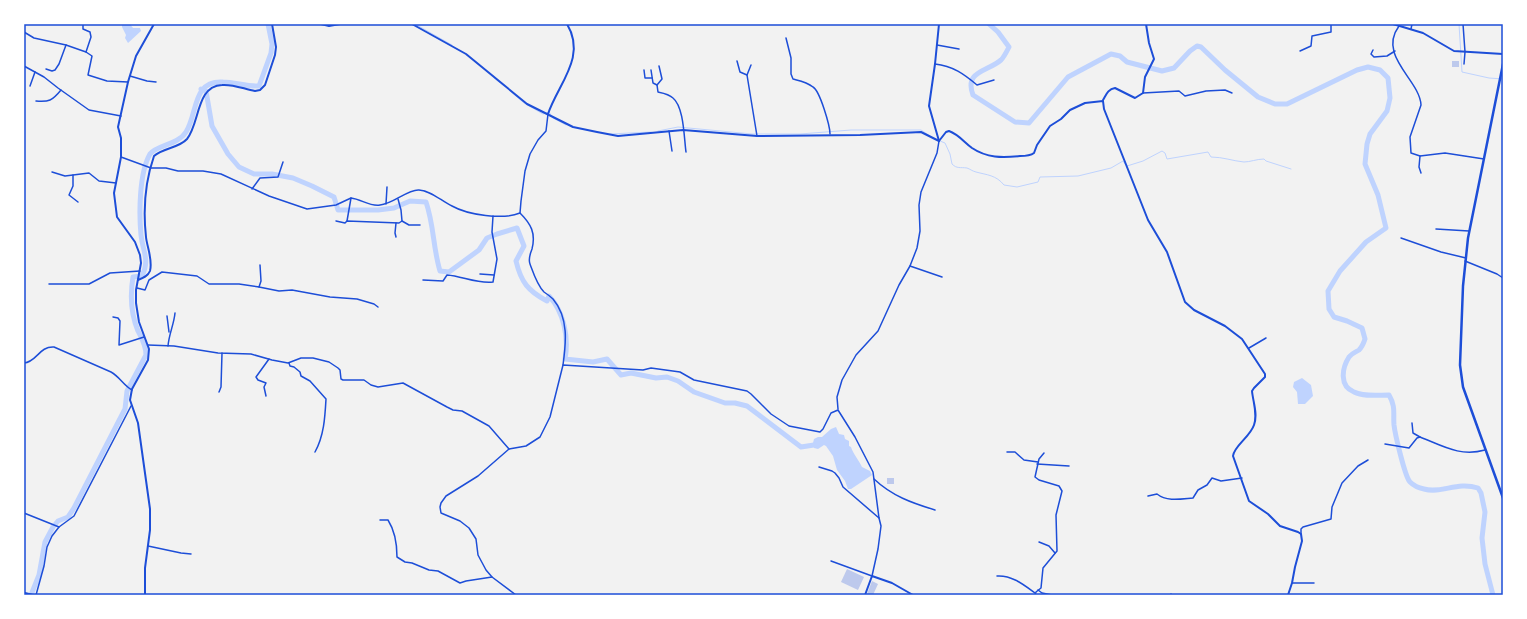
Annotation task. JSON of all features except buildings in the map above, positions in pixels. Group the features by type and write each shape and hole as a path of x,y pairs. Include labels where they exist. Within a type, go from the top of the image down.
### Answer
{"main road":[{"path":"1503,64 1495,110 1469,231 1465,259 1460,376 1503,498"},
{"path":"24,593 32,595"}],"street":[{"path":"83,24 83,29 90,32 91,36 86,52"},
{"path":"145,595 146,561 150,521 148,495 138,423 130,400 131,390 148,360 149,352 148,344 144,337 138,314 136,298 141,259 138,248 129,232 118,219 115,212 114,193 121,157 121,138 118,127 128,82 138,52 154,24"},
{"path":"138,280 147,275 150,265 146,232 145,203 149,168 156,155 188,138 204,94 209,89 222,85 255,91 260,90 263,87 270,72 276,50 272,24"},
{"path":"321,24 329,26 340,24"},
{"path":"412,24 466,54 527,104 573,127 612,135 683,130 757,134 921,132 938,141"},
{"path":"516,595 492,577 486,570 478,555 476,539 473,533 464,524 441,513 440,507 446,496 478,476 509,449 526,446 540,437 550,417 563,366 566,338 562,316 553,299 541,288 531,267 529,260 533,232 528,221 520,213 520,201 525,171 535,144 546,131 548,114 566,77 573,55 574,40 567,24"},
{"path":"865,595 872,576 881,532 874,479 873,472 867,459 838,410 838,391 856,355 878,331 899,285 910,266 918,245 920,231 918,208 921,192 936,155 938,141 928,106 935,64 939,24"},
{"path":"1146,24 1149,43 1154,58 1153,63 1145,77 1142,93 1135,98 1112,88 1103,101 1104,109 1147,217 1167,252 1185,302 1194,310 1230,330 1242,339 1266,376 1253,389 1255,414 1253,427 1234,453 1234,459 1251,503 1268,514 1280,526 1301,534"},
{"path":"1300,51 1311,46 1311,37 1331,32 1331,24"},
{"path":"1393,24 1428,35 1451,50 1503,54"},
{"path":"1410,29 1412,24"},
{"path":"1463,24 1464,64"},
{"path":"1399,26 1393,38 1395,51 1400,66 1414,87 1421,101 1410,137 1409,146 1411,153 1420,156 1445,153 1484,159"},
{"path":"24,32 34,38 66,45 86,52 92,56 88,75 106,81 128,82"},
{"path":"786,38 791,58 792,78 804,81 815,89 830,129 830,134"},
{"path":"46,70 54,70 57,68 66,45"},
{"path":"937,45 959,49"},
{"path":"1373,50 1370,54 1374,57 1387,56 1395,51"},
{"path":"737,61 740,72 747,75"},
{"path":"935,64 951,67 961,72 977,85 994,80"},
{"path":"751,65 747,75 757,134"},
{"path":"24,66 44,77 89,110 121,116"},
{"path":"657,85 662,79 659,66"},
{"path":"644,70 645,78 652,78"},
{"path":"651,70 653,83 657,85 658,92 670,96 675,100 683,124 686,152"},
{"path":"30,86 35,72"},
{"path":"130,76 156,82"},
{"path":"36,100 46,102 50,101 61,90"},
{"path":"1142,93 1179,91 1183,95 1188,96 1196,92 1225,90 1232,93"},
{"path":"938,141 946,132 949,131 955,133 972,148 987,155 1002,158 1029,155 1034,153 1037,145 1050,126 1070,110 1085,103 1103,101"},
{"path":"669,131 672,151"},
{"path":"1420,156 1419,168 1421,173"},
{"path":"121,157 149,168 166,168 178,171 217,173 277,200 307,209 336,205 351,198 375,206 386,204 410,192 419,190 435,195 457,209 493,216 512,216 520,213"},
{"path":"252,189 259,178 277,178 280,174 283,162"},
{"path":"52,172 65,176 89,173 99,180 116,183"},
{"path":"73,175 73,186 69,195 78,202"},
{"path":"386,204 387,187"},
{"path":"347,221 351,198"},
{"path":"398,199 402,221"},
{"path":"423,280 443,281 447,275 480,282 493,282 497,259 492,232 493,216"},
{"path":"336,221 345,223 347,221 396,223 402,221 409,225 420,225"},
{"path":"396,223 396,237"},
{"path":"1436,229 1469,231"},
{"path":"1401,238 1465,259 1503,278"},
{"path":"258,287 261,282 260,265"},
{"path":"910,266 942,277"},
{"path":"137,288 144,290 150,280 162,272 197,276 209,284 239,284 279,291 292,290 330,297 358,299 378,306"},
{"path":"49,284 89,284 110,273 140,273"},
{"path":"480,274 494,275"},
{"path":"168,346 175,320 175,313"},
{"path":"168,316 170,334"},
{"path":"113,317 118,318 120,321 119,345 144,337"},
{"path":"1249,348 1266,338"},
{"path":"148,344 222,353 251,354 289,363 302,358 313,358 329,362 338,368 340,370 341,379 343,380 364,380 371,385 378,387 403,383 453,410 462,411 489,426 509,449"},
{"path":"24,363 32,361 44,348 54,347 111,372 118,376 131,390"},
{"path":"219,392 221,389 222,353"},
{"path":"266,396 264,387 266,383 258,380 256,377 269,359"},
{"path":"289,363 290,366 294,367 300,372 301,376 310,381 326,399 325,420 321,438 315,452"},
{"path":"563,366 643,370 651,368 680,372 694,380 747,391 780,421 794,428 820,432 831,413 838,410"},
{"path":"36,595 44,566 47,547 52,536 58,526 70,520 76,512 131,406"},
{"path":"1412,423 1413,433 1420,438 1460,452 1475,453 1487,450"},
{"path":"1385,444 1410,448 1417,438 1420,438"},
{"path":"1007,452 1015,452 1024,460 1069,466"},
{"path":"997,576 1004,576 1012,579 1035,594 1041,588 1043,568 1057,551 1056,515 1061,489 1059,486 1036,478 1035,475 1038,463 1040,457 1044,453"},
{"path":"1288,595 1302,541 1301,529 1304,526 1331,519 1332,507 1342,483 1360,465 1368,460"},
{"path":"819,467 832,470 839,478 843,487 879,518"},
{"path":"1148,496 1157,494 1161,497 1172,500 1193,498 1198,490 1207,485 1212,478 1221,481 1242,478"},
{"path":"874,479 898,497 935,510"},
{"path":"24,513 58,526"},
{"path":"380,520 388,520 392,526 395,537 397,557 402,561 438,571 460,583 492,577"},
{"path":"1039,542 1049,546 1055,553"},
{"path":"147,547 191,554"},
{"path":"831,561 896,585 913,595"},
{"path":"1292,583 1314,583"},
{"path":"1038,590 1042,593 1052,595"}],"water":[{"path":"122,24 130,24 133,28 140,28 141,31 128,43 125,38 126,35"},
{"path":"1302,378 1311,385 1313,396 1305,404 1298,404 1297,392 1293,387 1294,382"},
{"path":"836,427 839,434 844,435 845,439 849,441 849,446 862,467 870,471 872,475 851,489 848,489 845,481 837,470 833,456 826,446 824,445 818,449 814,448 814,439 822,437 831,429"}],"waterway":[{"path":"31,595 39,575 45,542 58,521 68,517 74,508 125,409 127,391 146,355 145,345 138,331 134,318 131,298 133,277 142,276 146,265 141,235 140,216 142,182 146,162 153,151 178,140 186,132 190,124 197,99 206,86 213,83 223,82 259,86 271,53 272,44 268,24"},
{"path":"415,24 452,45"},
{"path":"989,24 998,32 1009,47 1001,60 978,73 974,77 971,87 973,95 1015,122 1029,123 1068,77 1111,54 1120,56 1127,62 1162,71 1174,68 1190,51 1197,46 1201,47 1225,70 1258,97 1275,104 1287,104 1357,70 1368,67 1380,70 1388,78 1390,98 1387,111 1370,134 1367,144 1365,164 1378,195 1386,228 1366,242 1340,271 1328,291 1329,309 1334,317 1362,328 1365,339 1360,349 1350,356 1347,361 1343,376 1344,381 1349,389 1358,394 1389,395 1393,407 1394,425 1398,446 1410,482 1418,487 1431,490 1470,486 1478,488 1481,493 1485,512 1482,538 1485,564 1493,595"},
{"path":"1459,24 1462,72 1489,78 1503,79"},
{"path":"494,78 504,86"},
{"path":"201,89 206,91 212,126 228,154 239,167 254,174 272,174 293,178 312,186 334,197 338,210 378,210 394,208 410,201 426,202 431,219 440,271 449,272 479,250 487,238 517,228 524,246 516,261 520,275 526,285 535,293 547,301 549,296 554,302 562,317 566,334 565,359 593,362 607,359 621,375 631,373 656,378 667,377 678,381 694,392 725,403 735,403 747,406 801,447 814,445"},
{"path":"510,91 524,103 543,114 549,112 551,115"},
{"path":"553,118 566,125"},
{"path":"658,131 678,127 752,134 800,134 851,130 921,130 930,136"},
{"path":"610,134 651,132"},
{"path":"940,141 945,143 950,154 952,164 955,167 967,168 998,179 1004,185 1017,187 1038,182 1040,177 1078,176 1111,168 1123,161 1125,164"},
{"path":"1127,166 1143,161 1162,151 1165,153 1167,159 1208,152 1211,157 1246,162 1264,159 1291,169"}]}
